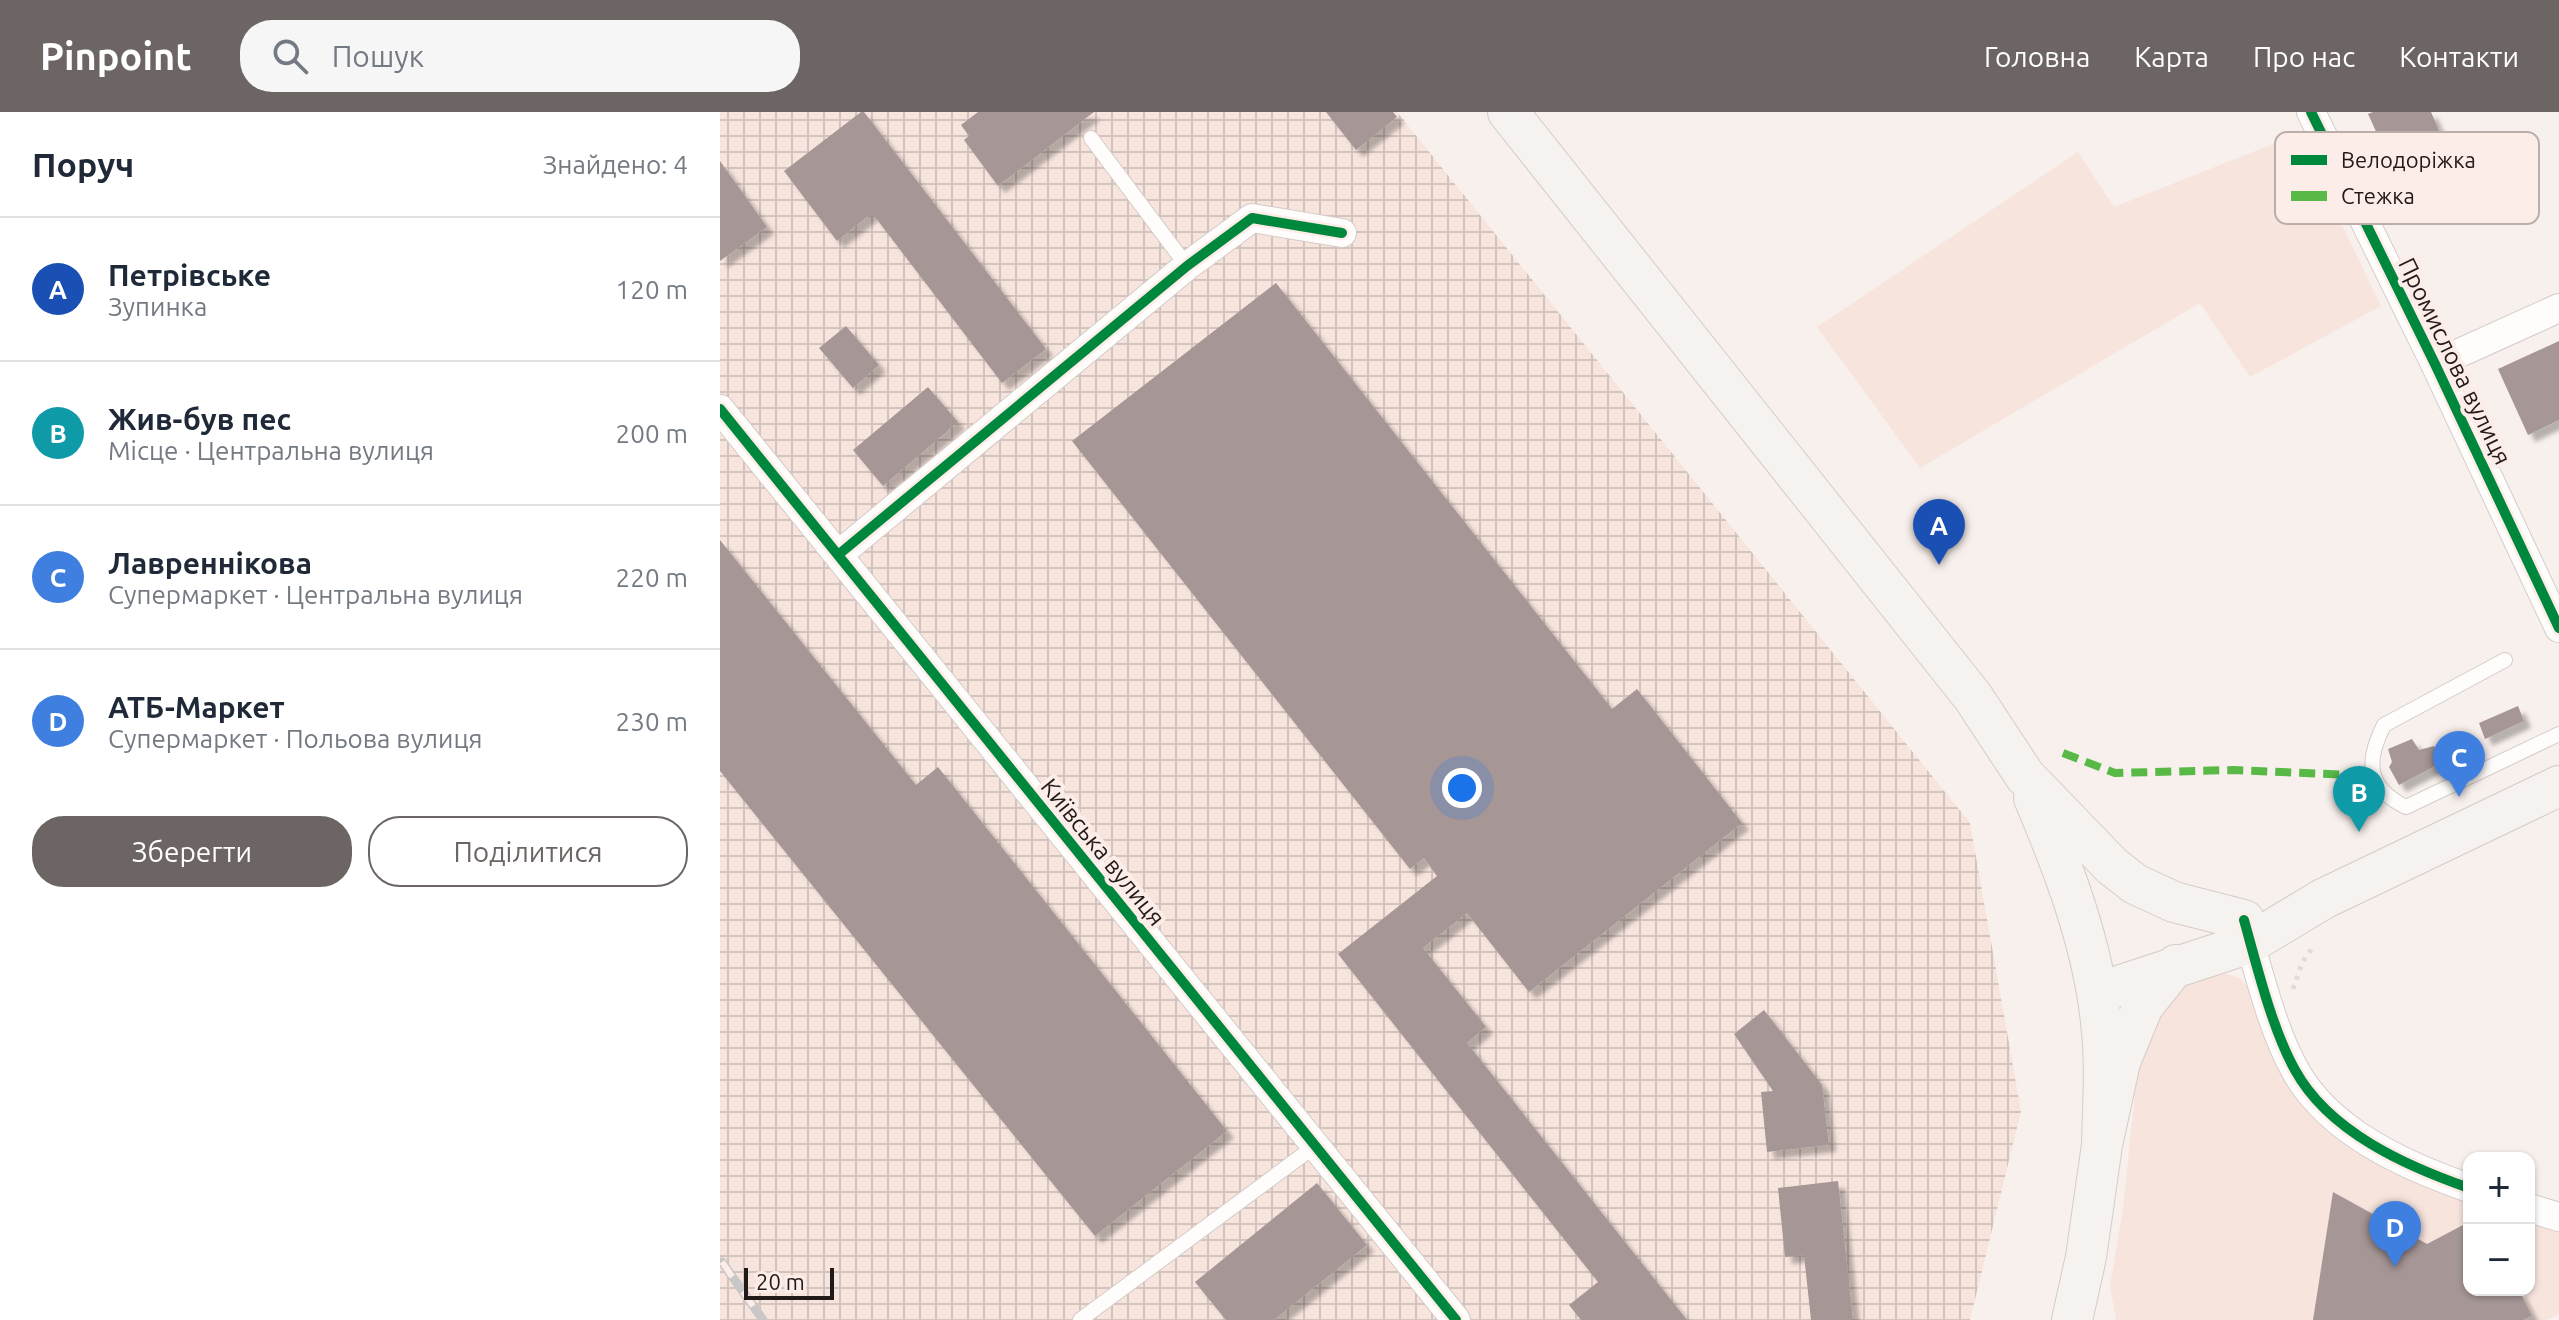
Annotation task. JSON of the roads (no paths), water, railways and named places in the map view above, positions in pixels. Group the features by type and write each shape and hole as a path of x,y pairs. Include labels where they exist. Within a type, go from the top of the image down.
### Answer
{"main road":[{"path":"1508,112 1973,697 2025,776 2112,866 2135,884 2247,931"},
{"path":"2025,776 2056,851 2094,980 2104,1075 2102,1145"},
{"path":"2094,980 2247,931 2321,918 2559,786"},
{"path":"2094,980 2176,965 2247,931"},
{"path":"2072,1320 2086,1257 2102,1145 2120,1062 2143,1006 2176,965"}],"street":[{"name":"Промислова вулиця","path":"2311,112 2321,132"},
{"path":"838,555 1187,266 1252,218 1342,233"},
{"name":"Промислова вулиця","path":"2366,224 2559,628"},
{"path":"2435,364 2559,308"},
{"name":"Київська вулиця","path":"720,409 1456,1320"},
{"path":"2247,931 2282,1039 2295,1070 2317,1102 2354,1132 2396,1157 2463,1185"},
{"path":"2535,1210 2559,1217"}],"lane":[{"path":"1091,138 1187,266"},
{"path":"2505,660 2384,725 2374,744 2373,776 2385,797 2406,807 2559,734"},
{"path":"1080,1320 1315,1146"}],"railway":[{"path":"722,1262 763,1320"}],"place":[{"name":"Петрівське","path":"1939,565"},
{"name":"Лавреннікова","path":"2459,797"},
{"name":"Жив-був пес","path":"2359,832"},
{"name":"АТБ-Маркет","path":"2395,1267"}]}
